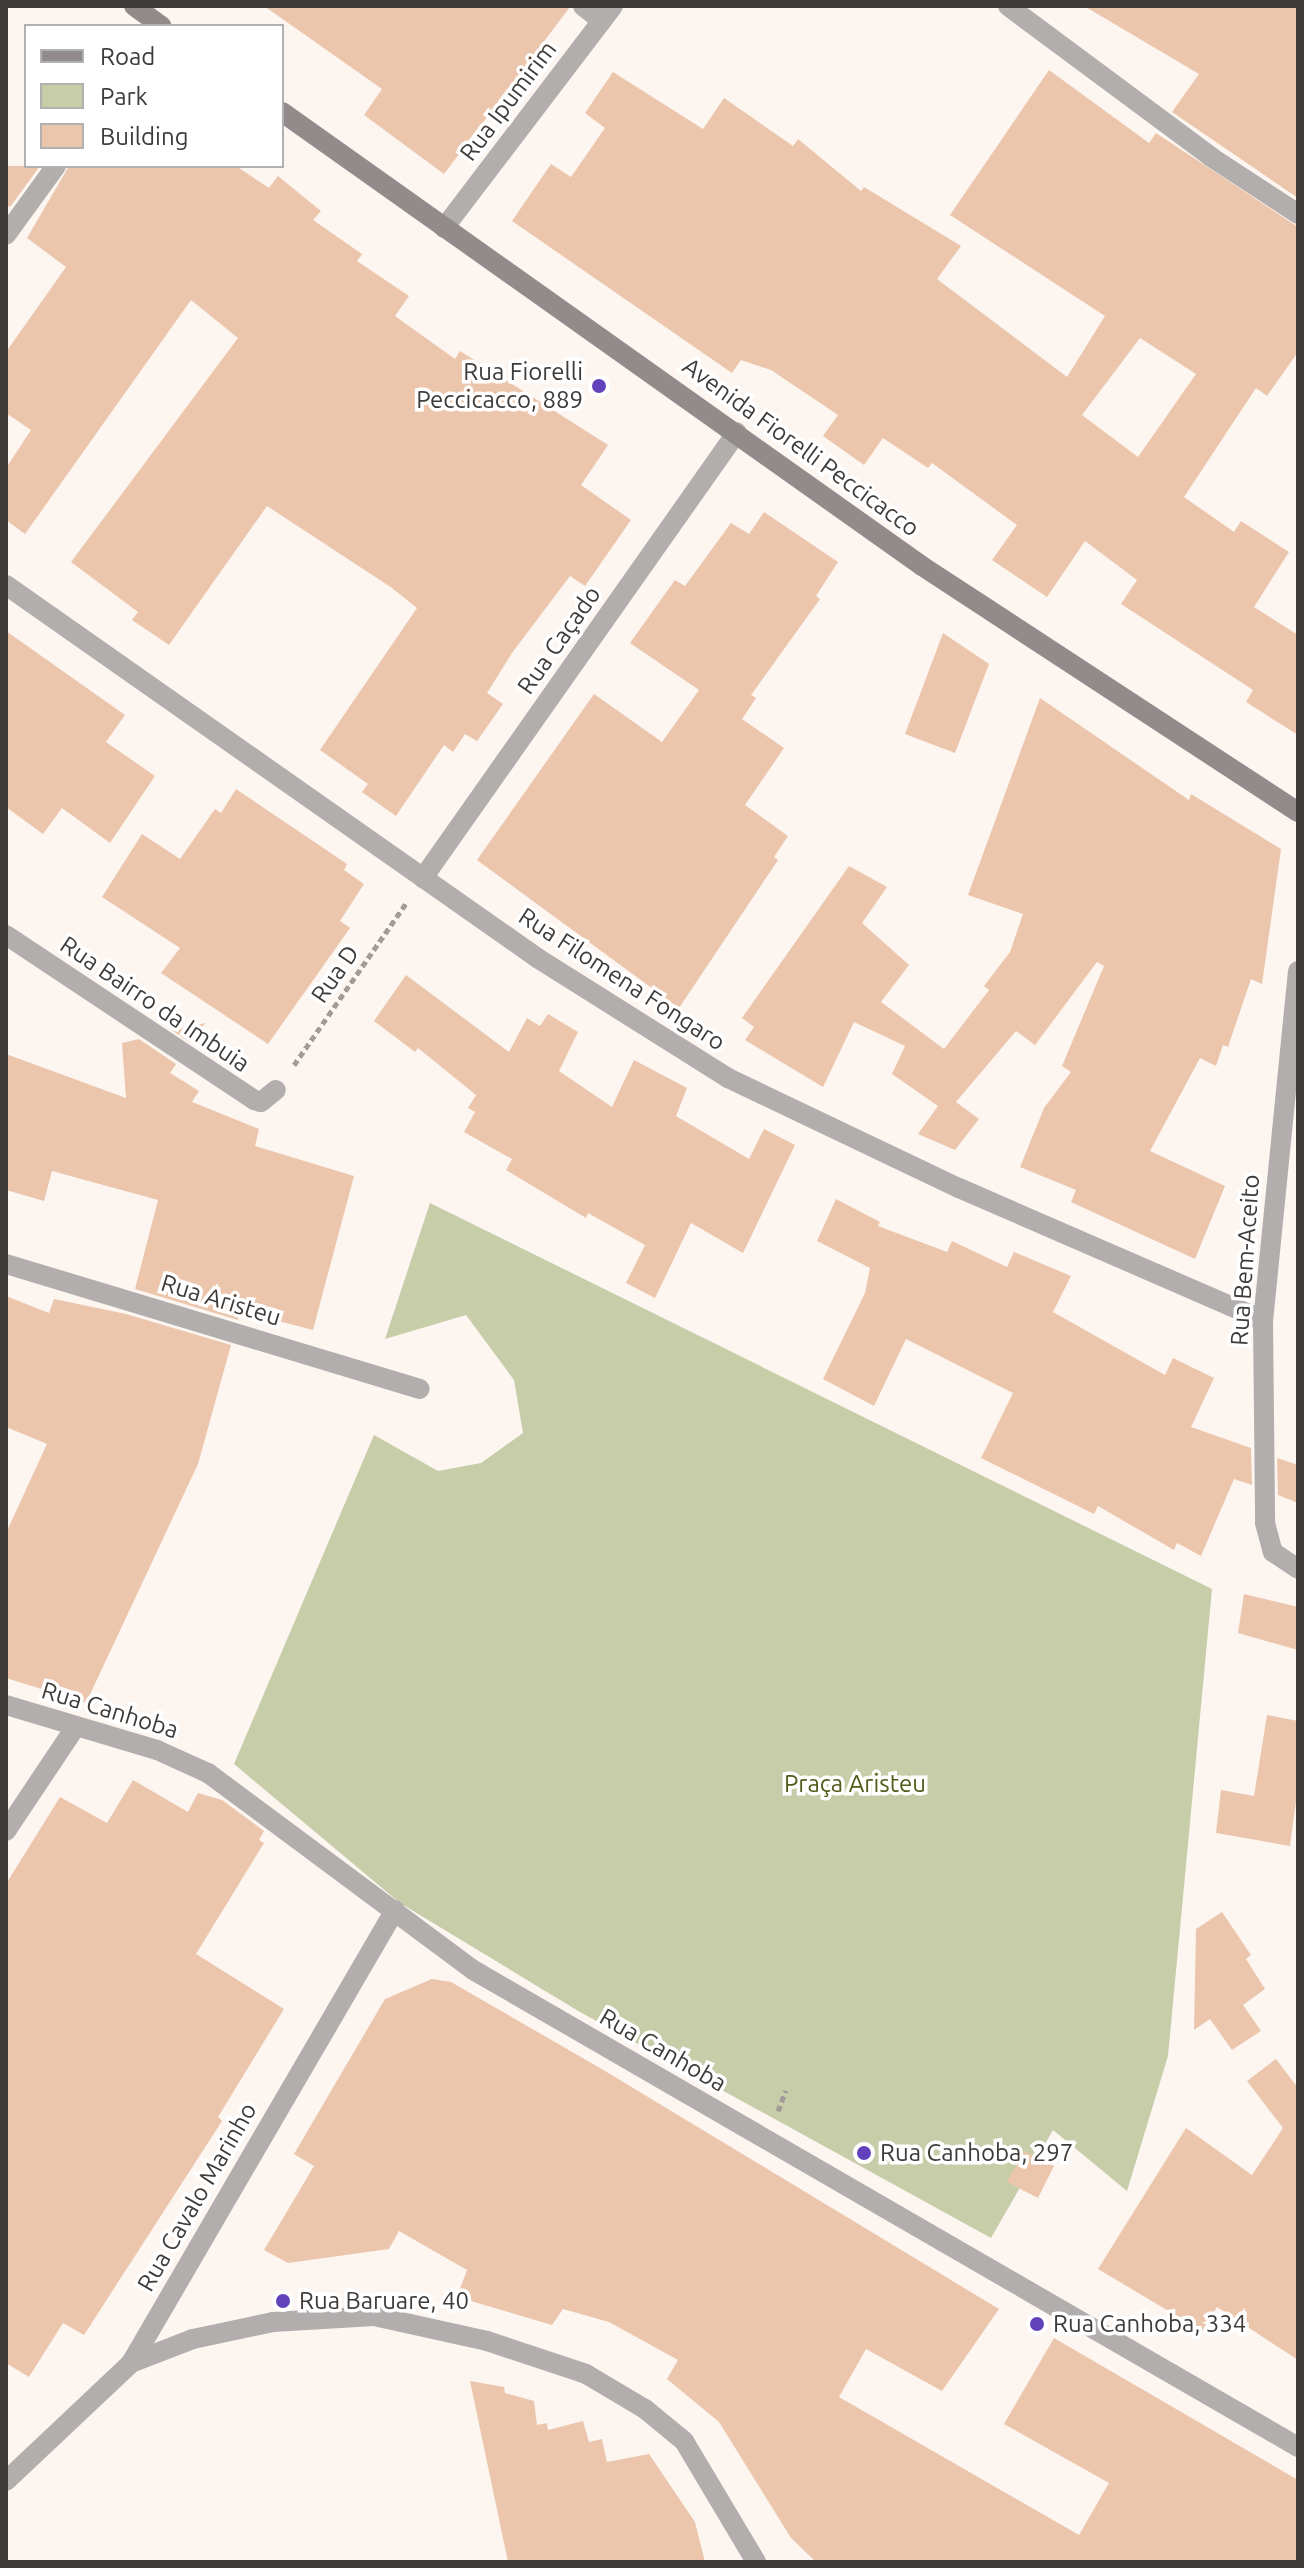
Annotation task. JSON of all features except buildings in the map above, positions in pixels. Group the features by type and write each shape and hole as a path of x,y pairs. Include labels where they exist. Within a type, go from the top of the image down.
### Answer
{"main road":[{"path":"134,6 157,24"},
{"name":"Avenida Fiorelli Peccicacco","path":"284,113 922,566 1298,812"}],"street":[{"path":"583,6 608,13"},
{"path":"1008,6 1211,157 1298,214"},
{"name":"Rua Ipumirim","path":"444,228 608,13"},
{"path":"6,235 55,168"},
{"name":"Rua Caçado","path":"423,878 737,432"},
{"name":"Rua Filomena Fongaro","path":"6,585 539,959 728,1078 945,1182 1263,1320"},
{"name":"Rua Bairro da Imbuia","path":"6,935 254,1100 261,1102 276,1090"},
{"name":"Rua Bem-Aceito","path":"1298,971 1263,1320 1265,1523 1273,1552 1298,1569"},
{"name":"Rua Aristeu","path":"6,1264 420,1389"},
{"name":"Rua Canhoba","path":"6,1705 157,1750 208,1773 475,1971 1298,2447"},
{"path":"6,1831 76,1726"},
{"name":"Rua Cavalo Marinho","path":"9,2474 131,2363 395,1910"},
{"path":"131,2363 193,2339 273,2322 374,2316 487,2341 586,2374 665,2425 701,2466 756,2562"}],"path":[{"name":"Rua D","path":"276,1090 423,878"}],"green space":[{"name":"Praça Aristeu","path":"430,1203 1212,1589 1168,2056 1127,2191 1053,2130 991,2238 580,2012 400,1903 234,1764 374,1435 438,1471 481,1463 523,1433 514,1380 466,1315 385,1339"}],"place":[{"name":"Rua Fiorelli Peccicacco, 889","path":"599,386"},
{"name":"Rua Canhoba, 297","path":"864,2153"},
{"name":"Rua Baruare, 40","path":"283,2301"},
{"name":"Rua Canhoba, 334","path":"1037,2324"}]}
